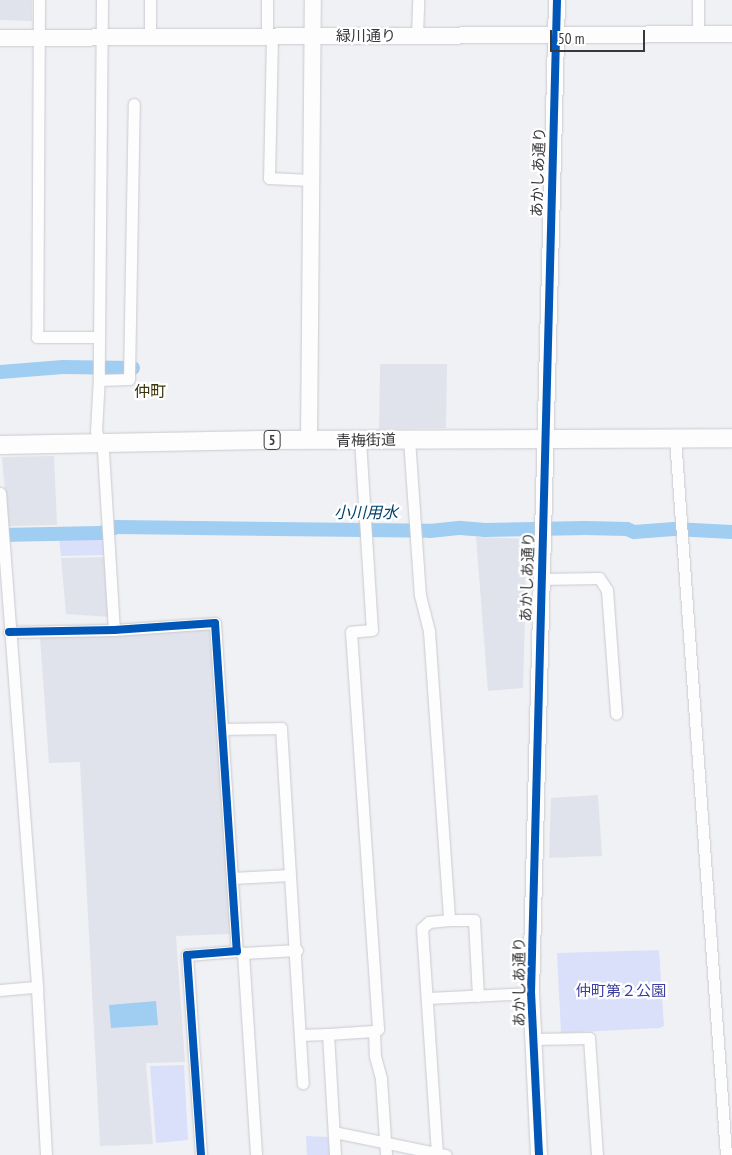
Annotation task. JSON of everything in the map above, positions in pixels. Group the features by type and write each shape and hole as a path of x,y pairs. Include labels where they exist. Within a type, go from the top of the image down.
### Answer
{"main road":[{"name":"青梅街道","path":"0,445 409,439 732,438"}],"street":[{"path":"39,0 37,337 99,337"},
{"path":"102,0 99,378 96,431 103,451 114,630"},
{"path":"150,0 150,37"},
{"path":"267,0 269,37 269,178 311,180"},
{"path":"309,440 313,0"},
{"path":"417,36 418,0"},
{"name":"あかしあ通り","path":"539,1155 531,993 557,0"},
{"path":"698,0 698,34"},
{"name":"緑川通り","path":"0,38 732,34"},
{"path":"99,378 129,379 134,104"},
{"path":"675,438 726,1155"},
{"path":"409,439 420,595 429,631 449,920"},
{"path":"300,1035 374,1031 378,1029 351,632 372,630 360,440"},
{"path":"0,493 36,987 46,1155"},
{"path":"541,579 599,578 607,590 616,714"},
{"path":"10,632 114,630 215,623 224,729 232,878 240,952 256,1155"},
{"path":"224,729 281,728 290,875 292,879 303,1083"},
{"path":"232,878 290,875"},
{"path":"334,1132 440,1154 422,928 429,922 474,920 478,996"},
{"path":"201,1155 187,955 296,950"},
{"path":"0,990 36,987"},
{"path":"428,998 531,993"},
{"path":"374,1031 375,1056 381,1079 386,1155"},
{"path":"328,1034 335,1155"},
{"path":"532,1039 589,1038 597,1155"}],"shaded area":[{"path":"0,0 32,0 32,21 0,20"},
{"path":"380,364 447,364 446,428 379,429"},
{"path":"54,456 57,525 8,526 2,457"},
{"path":"476,537 527,539 523,688 488,691"},
{"path":"106,557 110,617 66,614 61,558"},
{"path":"209,629 218,729 230,934 176,936 185,1062 146,1063 153,1144 100,1146 80,762 49,763 40,637"},
{"path":"598,795 602,856 549,858 551,798"}],"green space":[{"path":"104,536 104,555 61,556 59,537"},
{"name":"仲町第２公園","path":"659,950 664,1026 660,1028 561,1033 557,953"},
{"path":"184,1065 188,1140 156,1143 150,1066"},
{"path":"306,1136 328,1137 330,1155 307,1155"}],"water":[{"path":"156,1001 158,1025 111,1028 109,1005"}],"waterway":[{"path":"0,372 63,367 133,368"},
{"name":"小川用水","path":"0,535 101,533 117,527 430,531 461,528 485,530 586,528 627,529 634,532 674,529 732,532"}],"cycle path":[{"path":"539,1155 531,993 557,0"},
{"path":"9,632 114,630 215,623 237,951 187,955 201,1155"}],"district":[{"name":"仲町","path":"150,391"}]}
